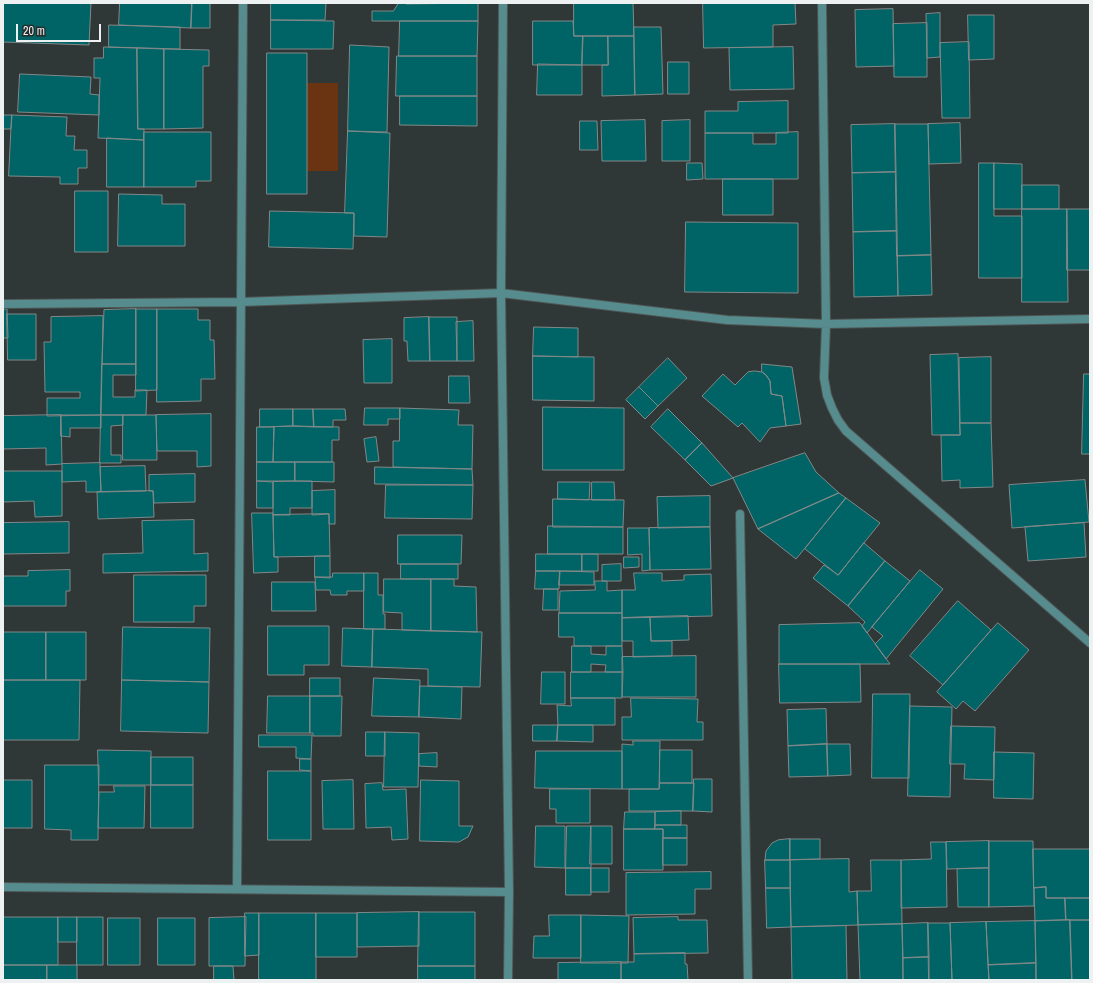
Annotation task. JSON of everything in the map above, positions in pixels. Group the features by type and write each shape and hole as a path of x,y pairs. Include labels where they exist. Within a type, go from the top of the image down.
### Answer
{"street":[{"path":"237,889 243,3"},
{"path":"503,3 501,293 509,892 508,980"},
{"path":"822,3 826,324 824,378 827,395 838,420 846,430 1090,644"},
{"path":"3,304 240,302 501,293 727,320 826,324 1090,319"},
{"path":"740,514 748,980"},
{"path":"3,887 509,892"}],"shaded area":[{"path":"307,83 338,83 338,171 307,171"}],"building":[{"path":"3,3 91,3 89,45 3,42"},
{"path":"120,3 192,3 191,28 119,25"},
{"path":"192,3 210,3 210,28 191,28"},
{"path":"271,3 326,3 325,20 271,20"},
{"path":"399,3 478,3 478,21 372,21 372,11 393,11"},
{"path":"574,3 633,3 634,36 574,36"},
{"path":"703,3 795,3 796,24 773,25 773,47 704,48"},
{"path":"893,9 894,66 856,67 855,10"},
{"path":"940,13 940,57 927,58 926,14"},
{"path":"968,15 994,15 994,59 969,60"},
{"path":"271,20 334,21 333,49 271,49"},
{"path":"400,21 478,21 477,56 399,56"},
{"path":"533,21 573,21 574,36 583,36 582,65 533,65"},
{"path":"927,23 927,77 894,77 893,24"},
{"path":"109,25 180,27 180,49 109,47"},
{"path":"634,27 661,27 663,94 635,95"},
{"path":"583,36 608,36 608,65 582,65"},
{"path":"608,36 634,36 635,95 602,96 602,65 608,65"},
{"path":"969,42 970,118 942,118 940,43"},
{"path":"350,45 389,47 387,132 348,131"},
{"path":"104,47 137,48 138,129 144,129 144,140 98,138 100,78 94,78 94,58 103,58"},
{"path":"793,47 794,89 730,90 729,48"},
{"path":"137,48 164,49 164,129 138,129"},
{"path":"164,49 209,50 209,66 203,66 203,128 164,129"},
{"path":"267,53 307,53 307,194 267,194"},
{"path":"397,56 477,56 477,96 396,96"},
{"path":"668,62 689,62 689,94 668,94"},
{"path":"538,64 582,65 582,95 537,95"},
{"path":"20,74 91,77 90,94 99,95 99,115 18,112"},
{"path":"400,96 477,96 477,126 400,125"},
{"path":"788,101 788,133 705,133 705,111 738,111 738,102"},
{"path":"3,115 12,115 11,129 3,129"},
{"path":"12,115 67,117 66,136 75,136 74,150 87,150 87,168 78,168 78,184 60,184 60,177 9,176"},
{"path":"645,120 646,161 602,161 601,121"},
{"path":"690,120 690,161 662,161 662,121"},
{"path":"580,121 597,121 598,150 580,150"},
{"path":"960,123 961,163 929,164 928,124"},
{"path":"895,124 896,172 852,173 851,125"},
{"path":"895,124 928,124 931,255 897,256"},
{"path":"348,131 390,133 387,237 354,236 354,213 345,213"},
{"path":"144,132 211,132 211,181 196,181 196,187 144,187"},
{"path":"798,132 798,179 705,179 705,133 753,133 753,144 776,144 776,133"},
{"path":"107,138 144,140 144,187 107,187"},
{"path":"687,163 702,163 703,179 687,180"},
{"path":"979,163 994,163 994,216 1022,216 1022,278 979,278"},
{"path":"994,163 1022,164 1022,209 994,209"},
{"path":"896,172 897,231 853,232 852,173"},
{"path":"723,179 773,179 773,215 723,215"},
{"path":"1022,185 1059,185 1059,209 1022,209"},
{"path":"75,191 108,191 108,252 75,252"},
{"path":"119,194 162,195 162,204 185,204 185,246 118,246"},
{"path":"1022,209 1067,209 1068,302 1022,302"},
{"path":"1067,209 1090,209 1090,270 1067,270"},
{"path":"270,211 354,213 353,249 269,247"},
{"path":"686,222 798,223 798,293 685,292"},
{"path":"897,231 898,296 854,297 853,232"},
{"path":"931,255 932,295 898,296 897,256"},
{"path":"3,309 7,309 8,338 3,338"},
{"path":"136,309 136,364 102,364 104,310"},
{"path":"136,309 157,309 157,390 136,391"},
{"path":"157,309 198,309 198,320 210,320 210,340 214,340 215,379 201,379 201,401 157,402"},
{"path":"7,314 36,314 36,360 8,360"},
{"path":"103,316 101,415 47,416 47,398 80,398 80,392 45,392 44,342 51,342 51,317"},
{"path":"429,317 430,361 408,361 407,341 404,341 404,318"},
{"path":"429,317 457,317 457,361 430,361"},
{"path":"473,321 474,361 457,361 456,322"},
{"path":"534,327 578,328 578,357 533,356"},
{"path":"392,339 392,383 364,383 363,340"},
{"path":"958,354 960,435 932,435 930,355"},
{"path":"533,356 594,357 594,401 533,400"},
{"path":"991,357 991,423 960,423 959,358"},
{"path":"668,358 687,378 658,406 639,387"},
{"path":"102,364 136,364 136,375 113,375 113,397 135,397 135,390 147,390 146,415 101,415"},
{"path":"762,364 792,367 801,424 786,426 782,396 771,394 770,381 762,372"},
{"path":"748,372 762,372 766,375 770,381 771,394 782,396 786,426 770,428 760,442 742,423 738,427 702,396 723,374 735,385"},
{"path":"1084,374 1090,374 1090,454 1082,454"},
{"path":"449,376 469,376 470,403 449,403"},
{"path":"639,387 658,406 645,419 626,400"},
{"path":"543,407 624,408 624,470 543,470"},
{"path":"365,408 400,408 400,419 388,419 388,425 364,425"},
{"path":"400,408 459,410 458,425 473,425 472,469 393,467 393,441 399,441"},
{"path":"260,409 293,409 293,426 260,427"},
{"path":"293,409 313,409 314,427 293,426"},
{"path":"313,409 345,409 346,420 333,420 333,427 314,427"},
{"path":"668,409 702,443 685,460 651,427"},
{"path":"211,414 211,466 197,467 197,451 157,451 156,415"},
{"path":"61,415 62,464 46,465 46,448 3,449 3,416"},
{"path":"61,415 101,415 101,428 70,428 70,437 61,436"},
{"path":"101,415 123,415 123,425 111,426 111,455 121,455 121,463 100,463"},
{"path":"123,415 156,415 157,460 123,460"},
{"path":"960,423 991,423 993,487 960,488 960,480 942,481 941,435 960,435"},
{"path":"257,427 274,427 273,462 257,462"},
{"path":"274,427 339,427 339,440 332,440 332,462 273,462"},
{"path":"376,437 379,461 367,462 364,439"},
{"path":"702,443 733,478 711,486 685,460"},
{"path":"805,453 816,472 839,493 758,529 733,478"},
{"path":"257,462 295,462 295,481 257,481"},
{"path":"295,462 334,462 334,482 295,481"},
{"path":"100,463 101,492 86,492 86,481 62,482 62,464"},
{"path":"145,466 146,491 101,492 100,467"},
{"path":"375,467 472,469 473,485 375,484"},
{"path":"3,471 62,471 62,516 35,517 34,501 3,502"},
{"path":"195,474 195,502 154,503 153,491 149,491 149,475"},
{"path":"1085,480 1089,522 1012,528 1009,485"},
{"path":"257,481 273,482 273,508 257,508"},
{"path":"312,481 312,508 290,508 290,515 273,515 273,482"},
{"path":"558,482 590,482 589,500 558,499"},
{"path":"592,482 614,482 615,500 592,500"},
{"path":"386,485 473,485 472,519 385,518"},
{"path":"335,490 335,524 329,524 329,514 312,515 312,491"},
{"path":"153,491 154,517 98,519 97,492"},
{"path":"839,493 846,498 796,559 758,529"},
{"path":"710,496 710,527 658,528 657,497"},
{"path":"846,498 880,523 838,575 805,549"},
{"path":"553,499 624,500 623,527 553,527"},
{"path":"252,513 273,513 274,557 278,557 278,572 254,573"},
{"path":"329,514 330,556 274,557 273,515"},
{"path":"194,520 194,554 208,553 208,571 103,573 103,554 143,553 142,521"},
{"path":"69,522 69,553 3,554 3,523"},
{"path":"1084,523 1086,557 1028,561 1025,527"},
{"path":"548,526 623,527 623,554 548,554"},
{"path":"710,527 711,569 650,570 649,528"},
{"path":"628,528 649,528 650,570 642,571 642,554 628,555"},
{"path":"398,535 462,535 461,564 398,564"},
{"path":"864,543 885,561 848,606 813,578 824,565 838,575"},
{"path":"536,554 582,554 582,571 536,571"},
{"path":"582,554 598,554 598,571 582,571"},
{"path":"315,556 330,556 330,578 315,577"},
{"path":"624,557 639,557 639,567 624,568"},
{"path":"885,561 910,581 867,633 862,626 865,622 848,606"},
{"path":"401,564 458,564 458,579 401,579"},
{"path":"621,564 621,581 602,581 602,565"},
{"path":"70,570 70,591 66,591 66,606 3,606 3,576 28,576 28,571"},
{"path":"920,570 943,589 886,659 875,644 883,636 872,627"},
{"path":"536,571 560,571 559,589 535,589"},
{"path":"560,571 594,572 594,585 559,585"},
{"path":"333,573 364,573 364,591 347,591 347,595 331,595 330,590 316,590 315,577 332,577"},
{"path":"364,573 378,573 378,595 383,595 385,629 364,629"},
{"path":"634,573 662,573 662,581 684,580 684,575 711,574 712,616 622,618 622,590 635,590"},
{"path":"134,575 206,575 206,606 194,606 194,622 134,622"},
{"path":"384,579 431,579 431,631 402,630 402,613 384,612"},
{"path":"431,579 454,579 454,586 476,587 477,632 431,631"},
{"path":"595,581 607,581 607,591 622,590 622,613 559,613 560,591 595,590"},
{"path":"272,582 315,582 316,611 272,611"},
{"path":"544,589 558,589 558,610 543,610"},
{"path":"958,601 991,630 943,685 910,656"},
{"path":"559,613 622,613 622,646 574,646 574,637 559,637"},
{"path":"688,616 689,640 651,641 650,617"},
{"path":"650,617 651,641 672,641 672,656 633,657 633,641 622,641 622,618"},
{"path":"860,623 890,664 779,664 779,625"},
{"path":"998,623 1029,650 975,711 963,701 956,709 937,692"},
{"path":"268,626 329,626 329,665 304,665 304,675 268,675"},
{"path":"123,627 210,628 209,682 122,680"},
{"path":"343,628 373,629 372,667 342,666"},
{"path":"373,629 482,632 480,687 428,686 428,669 372,667"},
{"path":"3,632 46,632 46,680 3,680"},
{"path":"46,632 86,632 86,680 46,680"},
{"path":"572,646 591,646 591,654 606,655 606,646 622,646 623,672 605,672 606,665 591,664 591,672 572,672"},
{"path":"696,656 696,697 622,697 622,657"},
{"path":"779,664 860,664 861,702 780,703"},
{"path":"542,672 565,672 565,704 541,704"},
{"path":"571,672 623,672 622,698 571,698"},
{"path":"310,678 340,678 340,696 310,696"},
{"path":"374,678 420,680 419,717 372,716"},
{"path":"3,680 80,680 79,740 3,740"},
{"path":"122,680 209,682 208,733 121,731"},
{"path":"420,686 462,687 461,719 419,717"},
{"path":"873,694 910,694 909,778 872,778"},
{"path":"268,696 310,696 310,733 267,733"},
{"path":"310,696 342,696 341,736 313,736 313,733 310,733"},
{"path":"571,698 615,698 615,725 558,725 557,705 571,706"},
{"path":"631,698 698,699 697,722 703,722 703,740 622,740 622,717 631,717"},
{"path":"910,706 952,707 950,797 908,796"},
{"path":"826,709 827,744 788,746 787,710"},
{"path":"533,725 558,725 557,741 533,741"},
{"path":"558,725 593,725 593,742 557,741"},
{"path":"951,726 995,727 994,780 964,779 965,764 950,764"},
{"path":"366,732 385,732 385,756 366,756"},
{"path":"385,732 419,733 418,787 384,787"},
{"path":"259,735 312,735 311,759 296,758 296,747 259,747"},
{"path":"633,741 660,741 659,789 622,789 622,744 633,745"},
{"path":"827,744 850,744 851,775 828,776"},
{"path":"827,744 828,776 789,777 788,746"},
{"path":"98,750 151,751 151,785 99,785"},
{"path":"660,750 692,750 692,783 660,783"},
{"path":"536,751 622,751 622,789 535,788"},
{"path":"994,752 1034,753 1033,799 994,798"},
{"path":"437,753 437,767 419,766 419,754"},
{"path":"151,757 193,757 193,785 151,785"},
{"path":"300,759 311,759 311,771 300,770"},
{"path":"45,765 99,765 98,840 71,840 71,830 45,829"},
{"path":"268,771 311,771 311,840 268,840"},
{"path":"694,779 712,779 712,812 693,811"},
{"path":"3,780 32,780 32,828 3,828"},
{"path":"353,780 354,829 323,829 322,781"},
{"path":"421,780 459,781 459,826 473,826 468,837 459,842 420,841"},
{"path":"382,783 383,790 406,789 408,839 392,840 391,827 366,828 365,784"},
{"path":"660,783 694,783 693,811 629,811 629,789 659,789"},
{"path":"151,785 193,785 193,828 151,828"},
{"path":"114,786 145,786 144,828 98,828 99,792 114,792"},
{"path":"550,789 590,789 590,823 556,823 556,809 550,809"},
{"path":"681,811 681,825 655,825 655,812"},
{"path":"625,812 655,812 655,829 624,829"},
{"path":"655,825 687,825 687,838 663,838 663,829 655,829"},
{"path":"536,826 565,826 565,868 535,867"},
{"path":"567,826 591,826 591,868 566,868"},
{"path":"591,826 612,826 612,864 590,864"},
{"path":"624,829 663,829 663,870 624,870"},
{"path":"663,838 687,838 687,865 663,865"},
{"path":"790,839 790,860 765,860 766,851 772,843 778,840"},
{"path":"790,839 820,839 820,859 790,860"},
{"path":"989,841 1033,841 1034,906 989,907"},
{"path":"989,841 989,868 947,869 946,842"},
{"path":"931,842 946,842 947,907 901,908 901,860 931,859"},
{"path":"1033,849 1090,849 1090,898 1046,898 1046,887 1034,888"},
{"path":"849,859 849,892 857,891 858,925 791,927 790,860"},
{"path":"765,860 790,860 790,888 766,888"},
{"path":"871,860 901,860 902,924 858,925 857,891 871,891"},
{"path":"566,868 591,868 591,895 566,895"},
{"path":"591,868 609,868 609,892 591,892"},
{"path":"989,868 989,907 958,907 957,869"},
{"path":"711,872 711,889 695,889 695,914 626,915 626,873"},
{"path":"1046,887 1046,898 1065,898 1066,920 1035,921 1034,888"},
{"path":"766,888 790,888 791,927 767,928"},
{"path":"1065,898 1090,898 1090,920 1066,920"},
{"path":"419,912 475,912 475,966 418,966"},
{"path":"419,912 419,946 357,947 357,913"},
{"path":"245,913 259,913 259,955 245,956"},
{"path":"259,913 316,913 316,980 259,980"},
{"path":"316,913 357,913 357,957 316,957"},
{"path":"549,915 581,915 581,958 533,958 534,936 549,936"},
{"path":"581,915 629,916 628,963 581,963"},
{"path":"3,917 58,917 58,965 3,965"},
{"path":"58,917 77,917 77,942 58,942"},
{"path":"77,917 103,917 103,965 77,965"},
{"path":"246,917 245,966 209,966 209,918"},
{"path":"678,917 678,920 707,920 708,953 634,954 633,918"},
{"path":"108,918 140,918 140,965 108,965"},
{"path":"158,918 195,918 195,965 158,965"},
{"path":"1070,920 1090,920 1090,980 1072,980"},
{"path":"1070,920 1072,980 1036,980 1035,921"},
{"path":"1035,921 1036,963 988,965 986,922"},
{"path":"986,922 989,980 952,980 950,923"},
{"path":"928,923 950,923 952,980 929,980"},
{"path":"928,923 929,957 903,958 902,924"},
{"path":"902,924 903,980 860,980 858,925"},
{"path":"846,926 847,980 792,980 791,927"},
{"path":"685,953 685,964 687,964 688,980 621,980 621,962 634,962 634,954"},
{"path":"929,957 929,980 903,980 903,958"},
{"path":"621,962 621,980 558,980 558,963"},
{"path":"1036,963 1036,980 989,980 988,965"},
{"path":"3,965 47,965 47,980 3,980"},
{"path":"47,965 77,965 77,980 47,980"},
{"path":"214,966 233,966 234,980 214,980"},
{"path":"418,966 475,966 475,980 418,980"}]}
